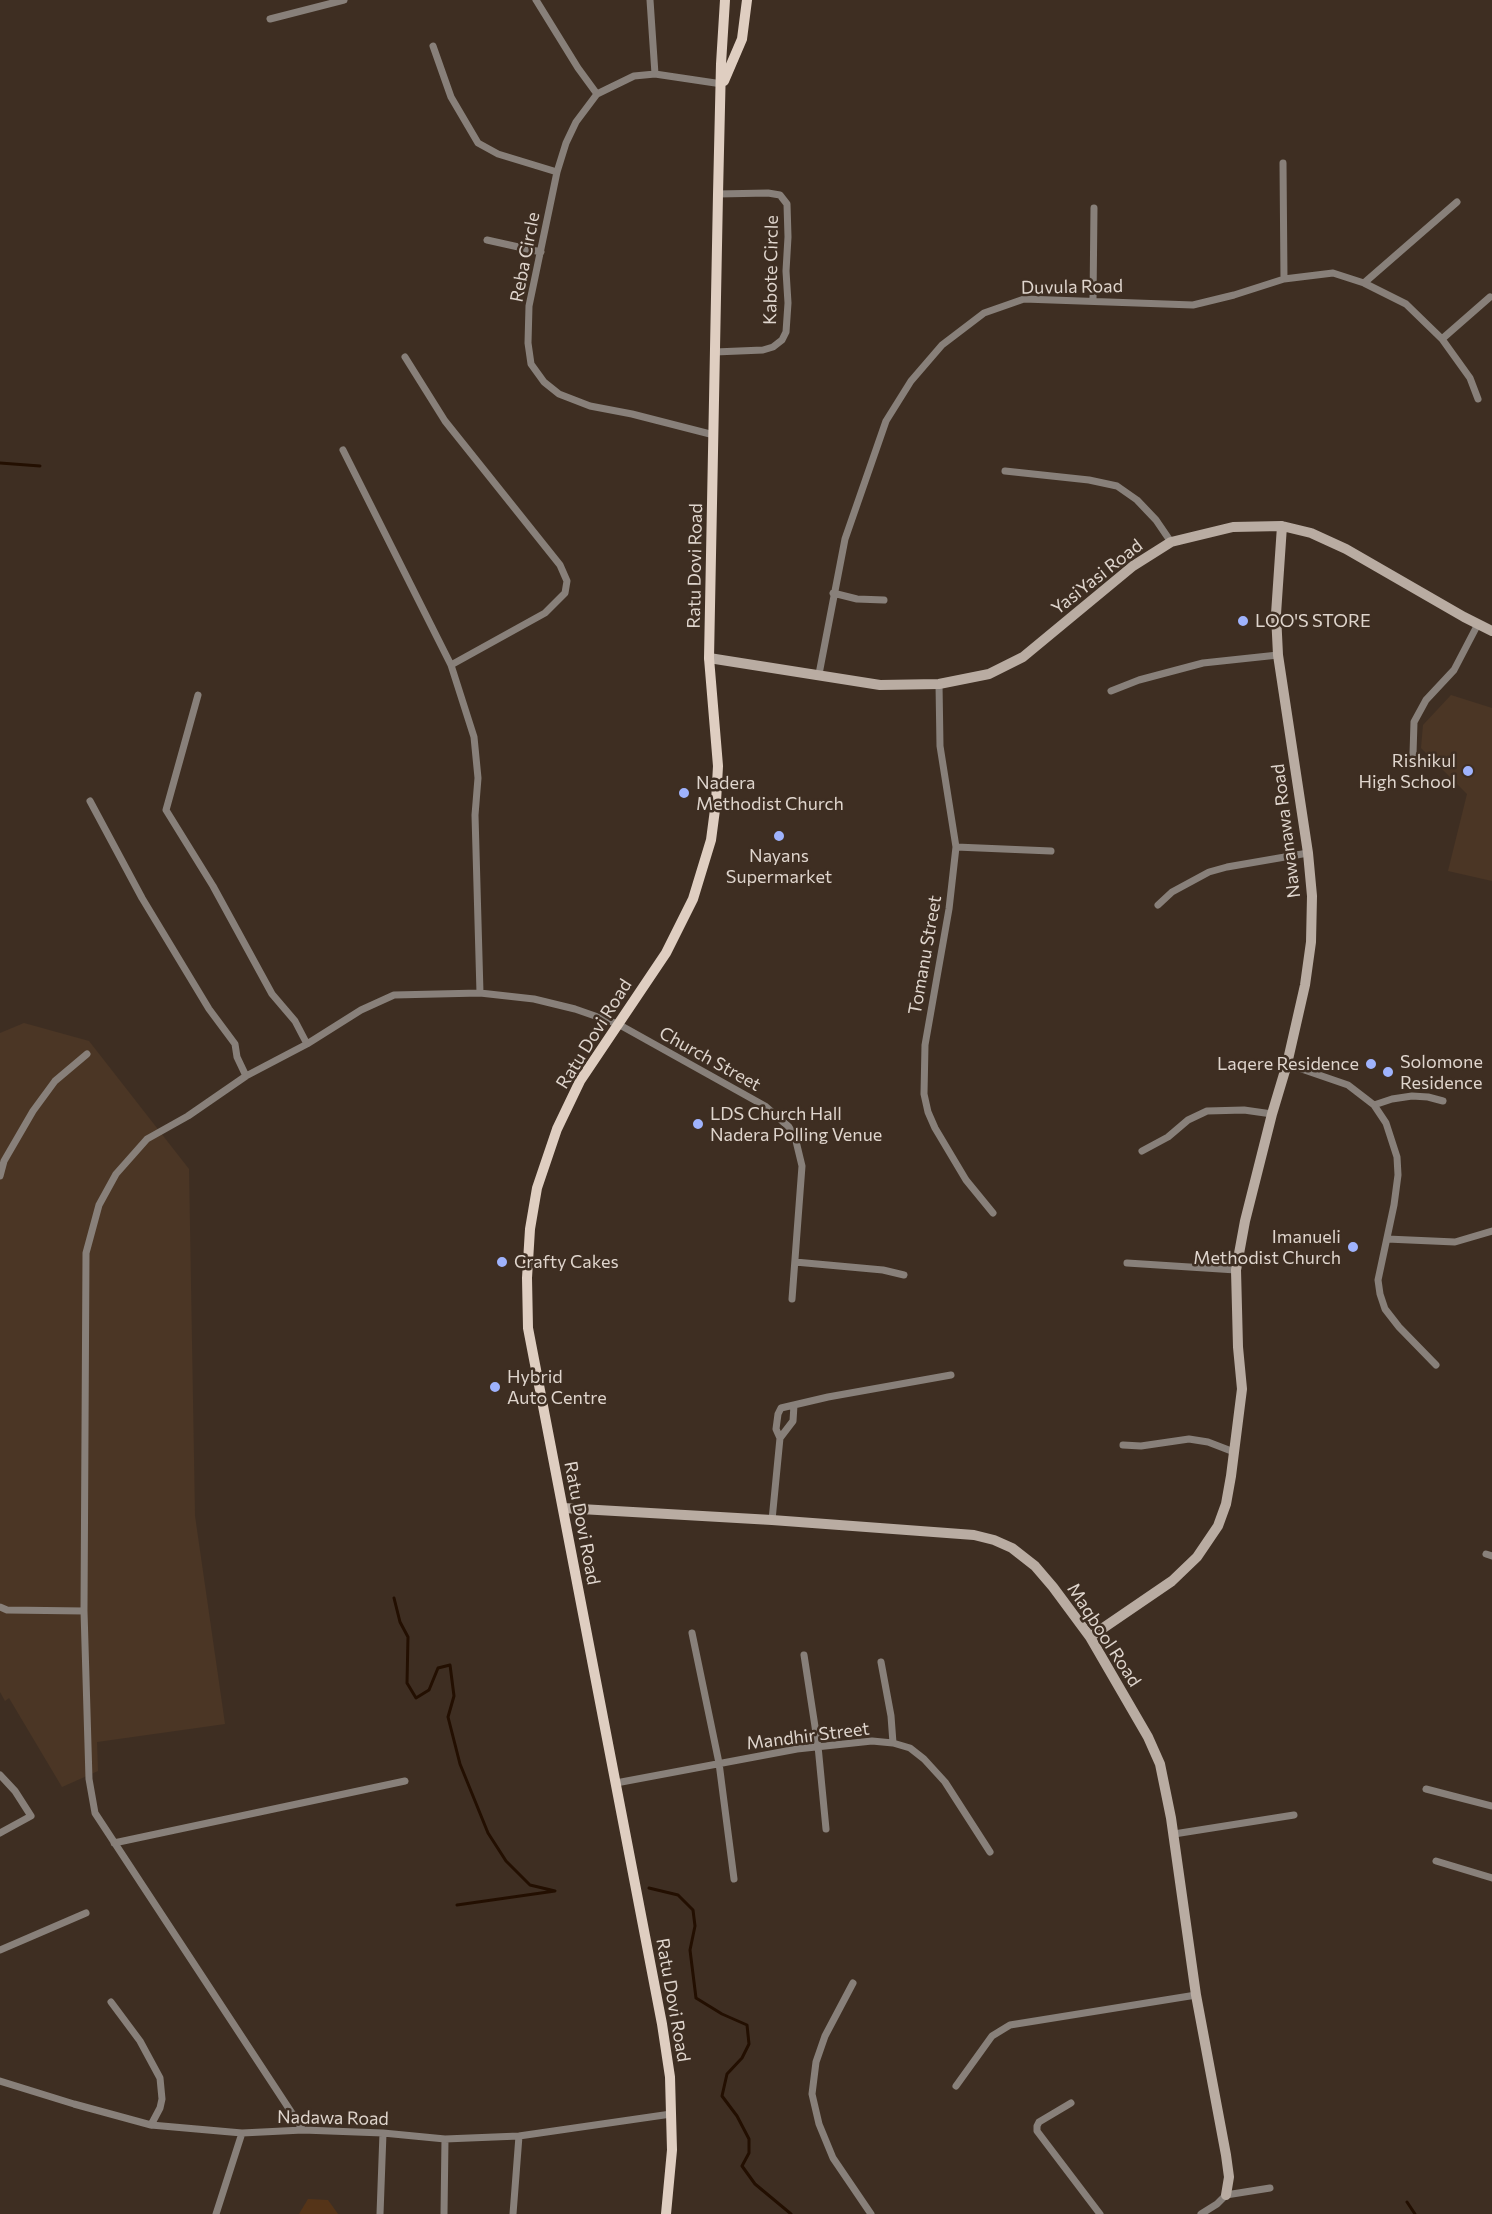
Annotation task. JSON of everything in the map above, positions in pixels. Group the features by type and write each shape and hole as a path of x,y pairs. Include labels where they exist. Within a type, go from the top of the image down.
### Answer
{"main road":[{"name":"Ratu Dovi Road","path":"666,2214 672,2150 670,2077 528,1328 527,1278 530,1229 537,1188 557,1129 580,1081 666,953 693,899 711,840 718,766 709,658 721,64 725,0"},
{"name":"Ratu Dovi Road","path":"722,84 742,39 747,0"}],"street":[{"path":"270,19 344,0"},
{"path":"536,0 597,94"},
{"path":"650,0 655,74"},
{"path":"433,46 451,97 478,143 498,154 557,172"},
{"name":"Reba Circle","path":"714,435 590,406 560,394 544,382 531,364 528,343 529,306 557,172 566,143 576,122 597,94 634,76 655,74 722,84"},
{"path":"1283,163 1284,279"},
{"name":"Kabote Circle","path":"715,352 763,350 773,347 782,340 786,332 788,303 787,204 780,195 768,193 718,194"},
{"path":"1364,283 1457,202"},
{"path":"1093,300 1094,208"},
{"path":"488,240 541,252"},
{"name":"Duvula Road","path":"819,674 845,538 886,421 911,381 942,345 984,313 1024,299 1192,305 1284,279 1333,273 1364,283 1406,304 1442,339 1470,378 1478,399"},
{"path":"1442,339 1490,297"},
{"path":"405,357 445,421 561,565 567,581 565,593 546,613 451,666"},
{"path":"343,450 451,666 474,737 478,777 475,815 480,993"},
{"path":"1005,471 1089,480 1117,486 1137,500 1156,520 1171,542"},
{"name":"YasiYasi Road","path":"709,658 880,685 939,684 989,674 1023,657 1133,566 1171,542 1233,527 1282,526 1311,533 1346,549 1492,631"},
{"name":"Nawanawa Road","path":"1090,1637 1172,1581 1197,1557 1218,1526 1226,1503 1242,1389 1238,1347 1236,1270 1245,1221 1287,1064 1305,986 1311,942 1312,896 1308,853 1278,655 1276,614 1282,526"},
{"path":"833,593 856,599 884,600"},
{"path":"1413,754 1414,722 1426,700 1454,670 1478,624"},
{"path":"1111,691 1139,680 1203,663 1278,655"},
{"name":"Tomanu Street","path":"939,684 940,746 956,847 949,909 926,1045 924,1094 928,1112 966,1180 993,1213"},
{"path":"198,695 166,810 213,886 272,994 295,1021 307,1044"},
{"path":"90,801 154,918 209,1010 235,1044 237,1057 246,1076"},
{"path":"956,847 1051,852"},
{"path":"1158,905 1172,892 1209,873 1227,867 1308,853"},
{"name":"Church Street","path":"303,2130 95,1813 89,1779 84,1611 86,1253 99,1205 116,1173 147,1139 188,1116 246,1076 307,1044 361,1010 394,995 480,993 534,999 575,1009 618,1024 765,1106 789,1127 795,1137 802,1166 792,1299"},
{"path":"0,1176 2,1160 33,1111 55,1081 87,1054"},
{"path":"1287,1064 1348,1085 1374,1106 1386,1123 1397,1157 1398,1175 1378,1280 1385,1308 1399,1328 1436,1365"},
{"path":"1374,1106 1392,1099 1412,1096 1443,1101"},
{"path":"1142,1151 1168,1137 1188,1120 1207,1111 1244,1110 1272,1114"},
{"path":"1387,1239 1455,1242 1492,1231"},
{"path":"795,1262 883,1270 904,1275"},
{"path":"1127,1263 1236,1270"},
{"path":"772,1520 780,1438 776,1429 779,1411 784,1407 872,1388 951,1375"},
{"path":"780,1438 793,1421 794,1405"},
{"path":"1123,1445 1156,1445 1189,1439 1208,1442 1234,1452"},
{"name":"Maqbool Road","path":"563,1508 974,1535 1012,1548 1035,1566 1090,1637 1148,1737 1160,1764 1174,1834 1196,1995 1226,2155 1229,2177 1226,2195"},
{"path":"0,1607 7,1610 84,1611"},
{"path":"692,1633 719,1763 734,1880"},
{"path":"804,1655 818,1746 826,1829"},
{"path":"881,1662 894,1743"},
{"name":"Mandhir Street","path":"616,1783 818,1746 872,1741 894,1743 910,1748 924,1759 945,1782 990,1852"},
{"path":"0,1775 15,1791 31,1816 0,1833"},
{"path":"114,1843 405,1781"},
{"path":"1426,1789 1492,1806"},
{"path":"1174,1834 1294,1815"},
{"path":"1436,1861 1492,1878"},
{"path":"0,1950 86,1913"},
{"path":"853,1983 822,2044 816,2062 812,2094 819,2124 833,2158 871,2214"},
{"path":"956,2086 992,2036 1010,2025 1196,1995"},
{"path":"111,2002 140,2041 160,2078 162,2099 151,2125"},
{"name":"Nadawa Road","path":"0,2081 151,2125 242,2133 303,2130 383,2133 445,2139 519,2136 671,2114"},
{"path":"1071,2103 1039,2122 1036,2126 1037,2131 1100,2214"},
{"path":"216,2214 242,2133"},
{"path":"380,2214 383,2133"},
{"path":"513,2214 519,2136"},
{"path":"444,2214 445,2139"},
{"path":"1201,2214 1226,2195 1270,2188"}],"shaded area":[{"name":"Rishikul High School","path":"1451,695 1492,708 1492,881 1448,871 1467,794 1421,748 1423,725"},
{"path":"24,1023 89,1041 189,1169 195,1516 225,1724 97,1742 98,1771 62,1787 9,1698 5,1701 0,1692 0,1033"},
{"path":"308,2199 328,2200 338,2214 299,2214"}],"waterway":[{"path":"0,463 40,466"},
{"path":"394,1598 400,1622 408,1637 407,1683 416,1698 429,1690 438,1668 450,1665 454,1696 448,1717 460,1764 488,1833 506,1861 530,1885 555,1891 457,1905"},
{"path":"649,1888 678,1895 693,1910 695,1926 690,1950 696,1998 722,2014 747,2025 749,2044 742,2058 727,2074 722,2096 737,2116 749,2139 749,2153 742,2166 755,2184 791,2214"},
{"path":"1407,2202 1415,2214"}],"place":[{"name":"LOO'S STORE","path":"1243,621"},
{"name":"Rishikul High School","path":"1468,771"},
{"name":"Nadera Methodist Church","path":"684,793"},
{"name":"Nayans Supermarket","path":"779,836"},
{"name":"Laqere Residence","path":"1371,1064"},
{"name":"Solomone Residence","path":"1388,1072"},
{"name":"LDS Church Hall Nadera Polling Venue","path":"698,1124"},
{"name":"Imanueli Methodist Church","path":"1353,1247"},
{"name":"Crafty Cakes","path":"502,1262"},
{"name":"Hybrid Auto Centre","path":"495,1387"}]}
